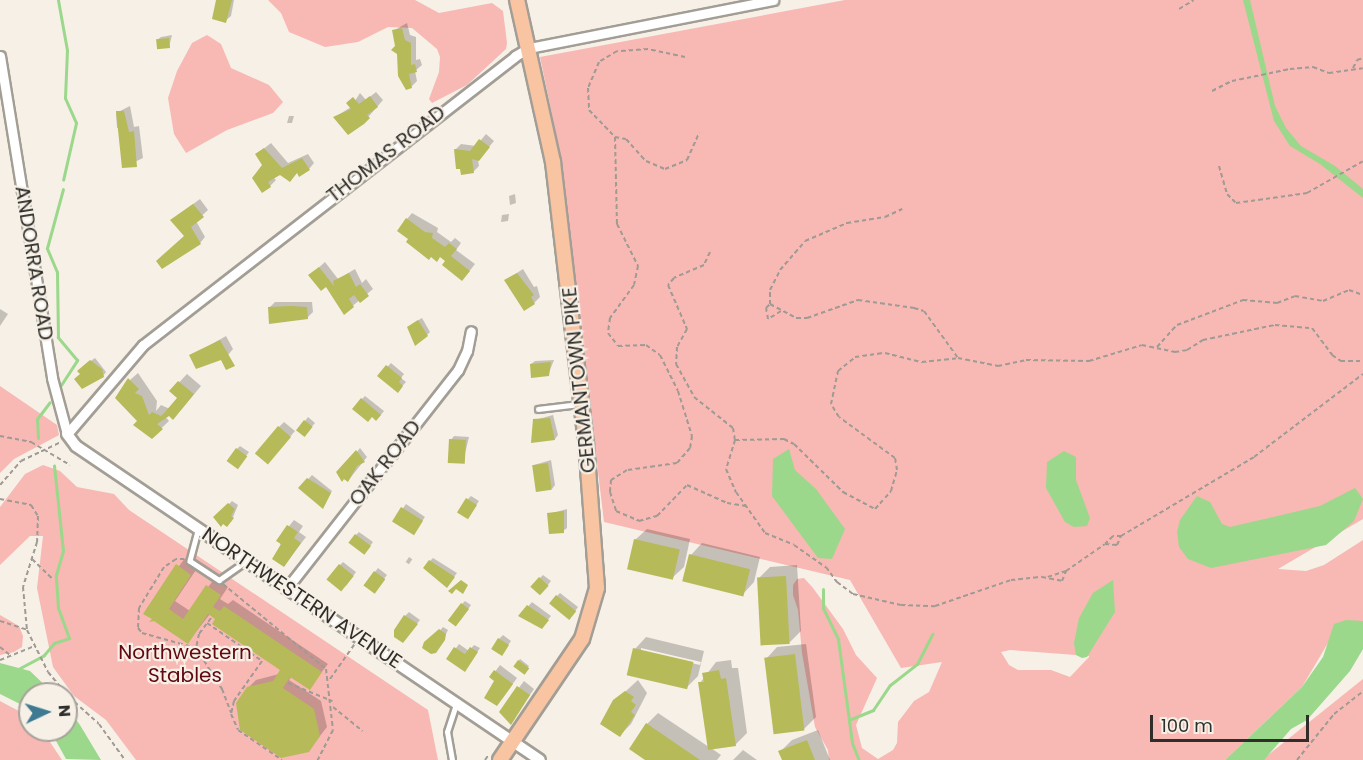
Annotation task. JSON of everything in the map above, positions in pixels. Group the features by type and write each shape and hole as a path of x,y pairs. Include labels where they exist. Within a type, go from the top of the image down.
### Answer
{"main road":[{"name":"GERMANTOWN PIKE","path":"500,760 582,639 595,599 596,556 553,162 517,0"}],"street":[{"name":"THOMAS ROAD","path":"67,434 143,345 529,48 769,0"},
{"name":"ANDORRA ROAD","path":"0,56 52,378 67,434"},
{"name":"OAK ROAD","path":"287,588 458,370 467,351 471,332"},
{"name":"NORTHWESTERN AVENUE","path":"67,434 76,446 540,760"}],"lane":[{"path":"538,409 581,404"},
{"path":"198,528 190,561 219,580 247,560"},
{"path":"452,760 447,732 457,702"}],"path":[{"path":"1179,9 1194,0"},
{"path":"685,57 640,48 617,51 599,62 590,77 589,110 615,137 626,139 646,161 665,169 687,160 699,133"},
{"path":"1353,68 1357,60 1363,58"},
{"path":"1212,91 1248,78 1274,72 1313,67 1337,73 1353,68 1363,68"},
{"path":"615,137 617,224 634,255 638,276 628,298 610,318 608,333 618,346 646,345 660,355 678,391 692,436 685,457 677,463 639,467 616,475 611,480 612,503 622,516 648,520 657,516 681,488 693,485 728,503 746,506"},
{"path":"1219,166 1227,194 1236,203 1307,194 1363,161"},
{"path":"781,311 768,319 766,308 770,304 770,290 780,270 805,241 847,224 885,217 902,209"},
{"path":"710,252 697,269 669,280 687,329 677,346 676,364 688,390 733,428 735,440 726,469 746,506 765,533 794,545 825,567 843,588 878,601 936,606 989,586 1048,577 1066,571 1113,536 1121,536 1254,457 1363,374"},
{"path":"1157,347 1177,325 1243,300 1277,303 1295,296 1323,301 1349,290 1363,295"},
{"path":"770,304 781,311 807,318 858,300 914,308 924,311 958,358"},
{"path":"735,440 784,439 803,450 826,477 857,502 881,507 891,491 897,470 895,458 839,417 831,404 838,371 855,357 871,353 922,362 958,358 998,366 1026,360 1089,361 1142,345 1175,352 1197,347 1203,340 1246,330 1292,326 1312,328 1332,355 1341,361 1363,361"},
{"path":"0,436 24,440 70,465"},
{"path":"0,485 15,465 57,443"},
{"path":"0,499 21,501 36,510 39,526 23,587 27,630 33,647 69,697 99,724 125,760"},
{"path":"1105,544 1117,544 1121,536"},
{"path":"32,559 52,578"},
{"path":"190,561 176,559 164,567 140,608 138,628 142,633 196,648 222,689 238,730 282,760"},
{"path":"1048,577 1062,581 1066,571"},
{"path":"219,580 320,662 330,679 333,730 318,760"},
{"path":"196,648 211,618"},
{"path":"0,621 27,630"},
{"path":"207,623 262,661 234,701 231,714"},
{"path":"330,679 337,665 362,638"},
{"path":"0,660 33,647"},
{"path":"0,648 11,656"},
{"path":"288,683 332,703 363,731"},
{"path":"1297,760 1334,714 1363,691"}],"green space":[{"path":"268,0 415,0 439,13 492,3 503,11 506,49 467,85 432,103 429,99 439,72 440,57 437,49 412,28 388,27 358,42 325,47 289,32 281,13"},
{"path":"845,0 1363,0 1363,519 1278,569 1306,571 1324,565 1363,540 1363,621 1353,621 1332,636 1302,687 1225,760 829,760 828,750 815,727 802,653 798,610 793,595 793,585 797,579 804,578 813,588 843,629 856,655 877,678 856,725 862,748 878,759 893,750 897,743 898,722 914,701 929,692 942,662 901,668 850,580 604,522 560,153 540,57","holes":["1010,650 1089,656 1070,677 1051,670 1018,670 1009,665 1001,652"]},
{"path":"207,35 221,44 231,68 269,85 283,102 273,113 227,130 186,153 174,134 168,98 177,71 192,43"},
{"path":"0,386 57,425 59,435 14,459 0,473"},
{"name":"Northwestern Stables","path":"43,465 60,471 77,487 114,494 129,510 428,710 438,760 136,760 106,720 78,699 78,682 64,682 53,667 37,588 43,536 30,536 0,565 0,507 25,474"},
{"path":"0,615 19,626 23,636 22,647 14,652 0,655"},
{"path":"1363,679 1363,760 1262,760"},
{"path":"0,701 18,711 18,742 50,742 62,760 0,760"}],"shaded area":[{"path":"1243,0 1250,0 1275,106 1286,128 1301,146 1335,166 1363,189 1363,198 1320,164 1290,146 1274,121"},
{"path":"789,449 795,470 816,489 845,529 832,559 818,558 772,496 773,459"},
{"path":"1064,451 1076,457 1076,480 1090,518 1087,526 1074,527 1065,522 1046,488 1047,462"},
{"path":"1355,488 1363,499 1354,521 1326,545 1211,568 1188,559 1179,547 1177,532 1180,520 1197,496 1210,502 1222,524 1230,527 1320,506"},
{"path":"1113,580 1115,612 1087,657 1082,658 1076,655 1074,643 1079,618 1093,593"},
{"path":"1346,620 1363,621 1363,649 1350,671 1307,720 1291,729 1264,760 1225,760 1302,687 1323,657 1334,624"},
{"path":"0,663 30,671 41,682 18,682 18,703 0,694"},
{"path":"78,722 101,760 66,759 57,742 78,742"}],"building":[{"path":"216,0 232,0 226,23 212,19"},
{"path":"402,28 405,40 411,43 411,65 415,64 417,72 409,74 412,88 406,90 398,76 397,54 391,50 395,46 392,30"},
{"path":"169,38 170,48 157,49 156,39"},
{"path":"370,96 378,107 367,115 370,118 364,124 348,135 333,117 351,109 346,103 353,97 359,104"},
{"path":"116,111 124,111 129,132 134,131 137,167 122,168"},
{"path":"479,139 490,147 479,161 472,159 474,173 461,175 460,169 456,169 454,149 470,151"},
{"path":"264,148 282,168 302,158 310,170 299,177 297,173 290,182 280,175 268,182 271,187 262,193 252,178 262,165 255,154"},
{"path":"193,204 204,217 191,227 201,244 162,269 156,261 184,236 170,220"},
{"path":"406,218 425,232 433,233 432,238 445,247 449,243 457,249 451,256 470,271 462,281 442,265 445,261 440,257 437,262 431,257 429,260 406,242 408,239 397,231"},
{"path":"319,267 334,286 333,281 349,273 356,287 360,284 369,296 360,303 354,295 349,299 354,307 344,315 326,287 321,291 308,275"},
{"path":"517,273 534,295 531,297 535,304 524,311 504,280"},
{"path":"268,307 307,307 308,319 269,324"},
{"path":"418,320 428,336 415,346 407,327"},
{"path":"220,340 235,366 226,370 221,360 196,369 189,355"},
{"path":"90,360 102,369 104,377 82,389 74,379 80,374 77,371"},
{"path":"551,362 549,376 531,378 530,364"},
{"path":"386,365 402,378 399,382 403,386 398,393 377,376"},
{"path":"128,378 139,389 135,393 142,396 149,415 152,412 161,416 177,398 169,391 178,381 194,394 173,420 169,416 157,424 163,429 152,439 133,425 137,421 115,398"},
{"path":"361,398 381,415 376,421 372,417 368,422 352,409"},
{"path":"550,418 555,440 531,443 533,419"},
{"path":"304,420 313,427 305,437 296,430"},
{"path":"278,426 291,437 268,465 255,454"},
{"path":"449,439 466,440 465,464 448,463"},
{"path":"236,448 247,456 238,469 227,461"},
{"path":"356,450 365,462 357,466 348,482 344,479 342,482 336,472"},
{"path":"548,463 552,490 536,492 532,465"},
{"path":"307,478 331,493 323,509 298,488"},
{"path":"466,498 477,505 468,519 457,512"},
{"path":"228,503 235,509 231,516 234,518 227,527 223,524 221,527 213,517"},
{"path":"401,507 423,521 414,535 392,521"},
{"path":"564,511 564,533 549,534 547,513"},
{"path":"287,525 298,532 294,538 301,543 284,567 272,559 281,544 276,541"},
{"path":"355,534 371,546 364,555 348,543"},
{"path":"634,539 680,550 673,580 627,569"},
{"path":"689,554 750,569 743,596 682,581"},
{"path":"429,560 455,577 447,588 423,568"},
{"name":"Northwestern Stables","path":"176,564 191,575 169,609 183,619 206,585 221,595 213,607 220,611 224,606 322,672 310,690 290,677 283,688 314,709 320,736 309,752 281,758 240,730 236,703 247,687 273,681 280,670 212,624 215,619 208,614 188,644 154,621 149,622 152,619 143,614"},
{"path":"339,564 354,576 341,592 326,580"},
{"path":"374,571 385,579 375,594 363,586"},
{"path":"786,576 790,644 761,645 757,578"},
{"path":"539,577 549,586 540,595 530,587"},
{"path":"461,580 468,585 463,594 456,589 452,594 448,591"},
{"path":"556,595 576,611 569,620 549,604"},
{"path":"461,603 469,609 456,627 448,621"},
{"path":"527,605 549,620 542,629 518,616"},
{"path":"404,615 418,624 403,643 394,637 394,630"},
{"path":"439,629 446,634 445,640 436,653 431,654 422,648 424,642"},
{"path":"498,638 509,645 502,656 491,649"},
{"path":"454,647 465,654 470,647 478,652 465,672 446,659"},
{"path":"633,648 693,662 687,689 627,675"},
{"path":"795,654 804,730 774,734 764,658"},
{"path":"518,660 529,668 525,675 513,666"},
{"path":"494,670 513,684 497,706 484,698 494,681 489,677"},
{"path":"719,670 721,679 726,678 736,746 708,750 698,682 704,682 702,673"},
{"path":"517,686 530,695 511,725 499,712"},
{"path":"625,691 634,697 631,701 636,705 631,712 635,715 620,737 600,724 613,700"},
{"path":"646,723 700,760 645,760 629,749"},
{"path":"807,740 815,760 782,760 778,751"}],"waterway":[{"path":"58,0 67,50 65,98 76,123 63,180"},
{"path":"61,385 77,360 58,337 57,272 47,248 63,189"},
{"path":"38,438 37,419 50,402"},
{"path":"20,668 44,655 54,643 69,638 58,607 56,575 63,551 54,465"},
{"path":"823,589 823,608 838,639 852,743 859,760"},
{"path":"851,719 873,710 890,685 917,664 932,634"}]}
